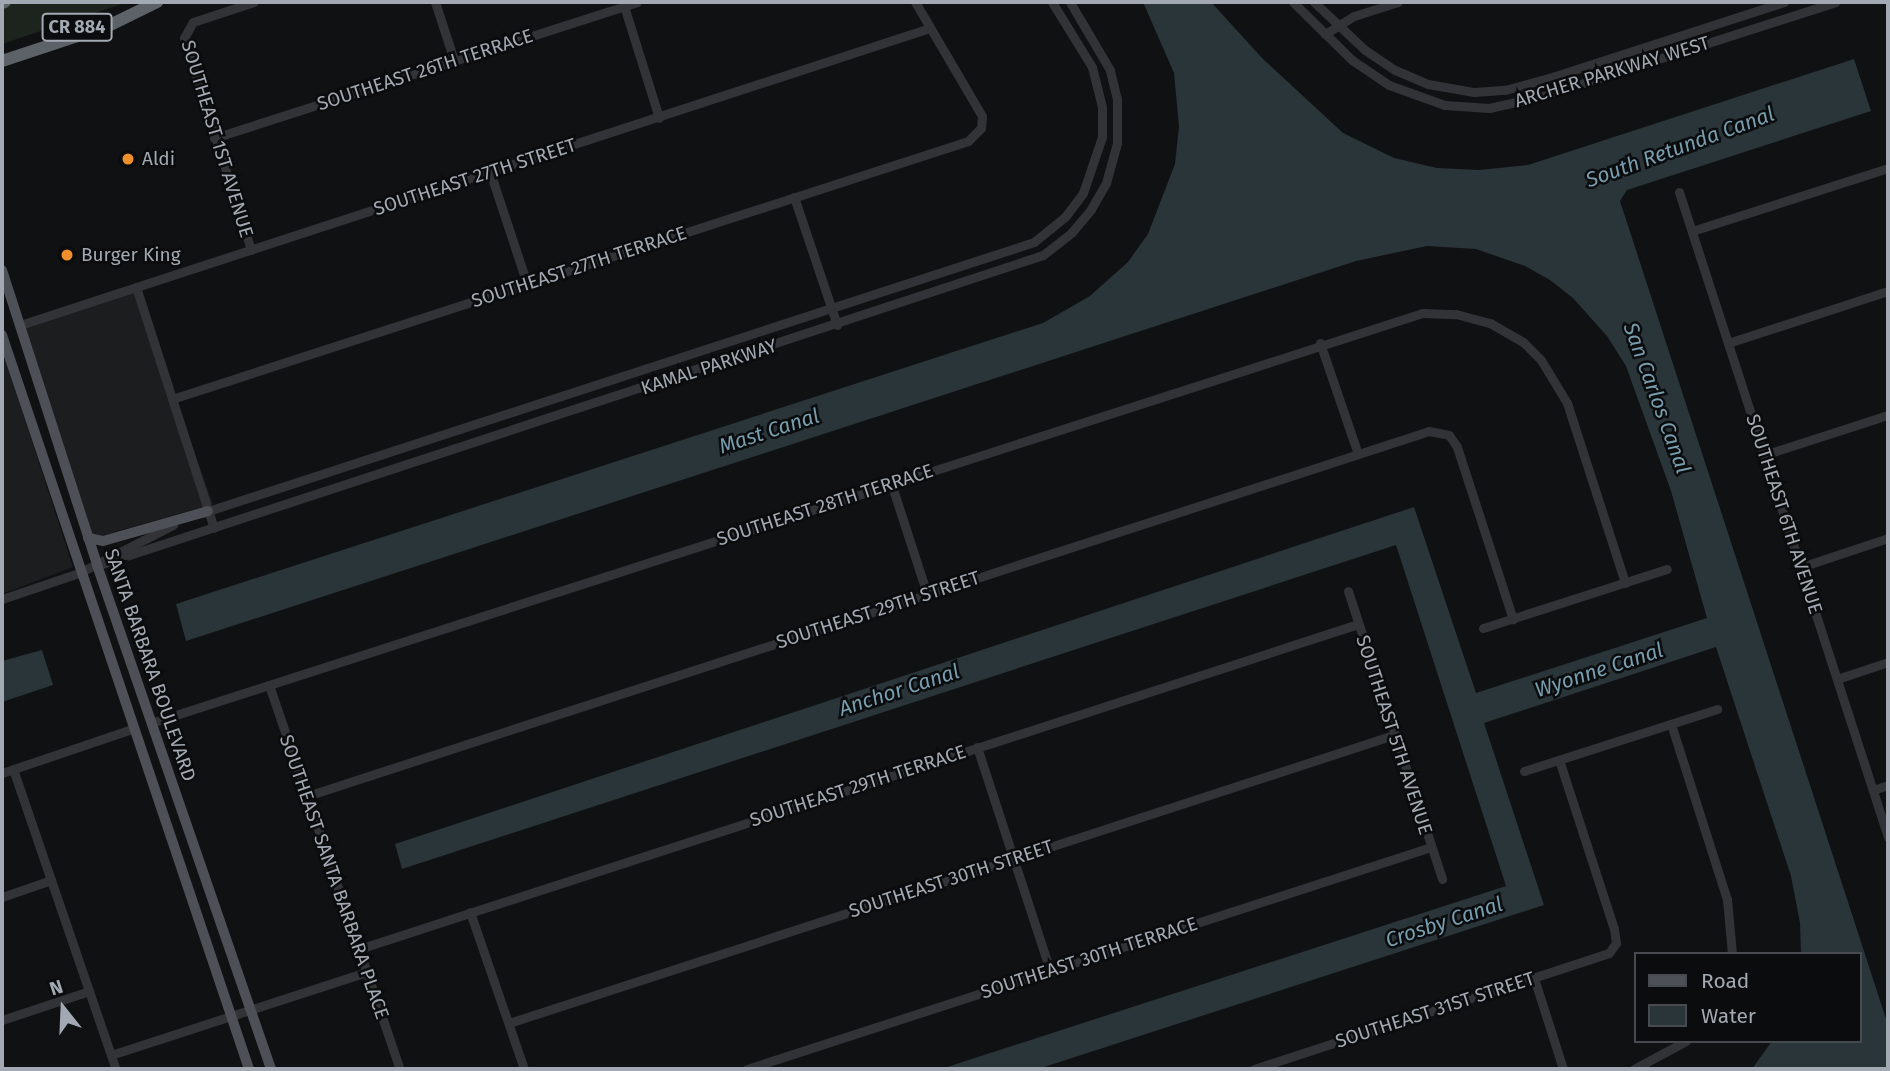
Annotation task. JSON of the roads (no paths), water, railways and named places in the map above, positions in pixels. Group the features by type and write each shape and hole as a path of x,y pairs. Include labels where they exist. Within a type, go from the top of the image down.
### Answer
{"highway":[{"name":"CR 884","path":"2,52 155,2"},
{"path":"2,61 108,26 155,2"}],"main road":[{"name":"SANTA BARBARA BOULEVARD","path":"2,270 97,565 271,1069"},
{"name":"SANTA BARBARA BOULEVARD","path":"2,335 79,573 248,1069"},
{"path":"88,538 107,540 208,511"}],"street":[{"name":"SOUTHEAST 1ST AVENUE","path":"250,250 184,43 187,27 254,2"},
{"path":"435,2 454,60"},
{"name":"SOUTHEAST 26TH TERRACE","path":"214,138 636,2"},
{"path":"915,2 930,28"},
{"name":"KAMAL PARKWAY","path":"2,599 79,573 208,511 1023,248 1055,227 1075,205 1098,159 1102,107 1087,55 1052,2"},
{"name":"KAMAL PARKWAY","path":"97,565 1024,264 1061,242 1091,209 1115,156 1117,99 1104,55 1070,2"},
{"name":"ARCHER PARKWAY WEST","path":"1293,2 1370,73 1400,90 1444,104 1489,107 1543,96 1835,2"},
{"name":"ARCHER PARKWAY WEST","path":"1314,2 1380,61 1411,78 1451,89 1489,92 1549,78 1784,2"},
{"path":"1325,34 1339,24 1398,2"},
{"path":"624,6 659,118"},
{"name":"SOUTHEAST 27TH STREET","path":"20,325 930,28"},
{"name":"SOUTHEAST 27TH TERRACE","path":"172,399 968,141 981,128 978,107 930,28"},
{"path":"1692,231 1888,168"},
{"path":"490,173 527,284"},
{"name":"SOUTHEAST 6TH AVENUE","path":"1679,192 1888,837"},
{"path":"794,197 837,326"},
{"path":"136,287 214,528"},
{"path":"1728,343 1888,291"},
{"name":"SOUTHEAST 28TH TERRACE","path":"151,723 1423,313 1467,316 1500,328 1532,351 1562,391 1625,583"},
{"path":"1320,344 1357,454"},
{"path":"1765,455 1888,415"},
{"name":"SOUTHEAST 29TH STREET","path":"307,796 1429,431 1449,435 1457,447 1513,619"},
{"path":"891,484 927,594"},
{"path":"1801,567 1888,538"},
{"path":"1483,628 1667,569"},
{"name":"SOUTHEAST 5TH AVENUE","path":"1348,591 1441,879"},
{"name":"SOUTHEAST 29TH TERRACE","path":"359,948 1358,624"},
{"path":"1837,679 1888,662"},
{"name":"SOUTHEAST SANTA BARBARA PLACE","path":"269,685 400,1069"},
{"path":"1524,771 1717,709"},
{"path":"1671,724 1727,899 1732,952"},
{"path":"2,773 132,729"},
{"name":"SOUTHEAST 30TH STREET","path":"509,1023 1394,735"},
{"path":"977,747 1050,971"},
{"name":"SOUTHEAST 31ST STREET","path":"1254,1069 1604,956 1614,947 1614,929 1559,760"},
{"path":"13,769 116,1069"},
{"path":"1873,790 1888,785"},
{"name":"SOUTHEAST 30TH TERRACE","path":"747,1069 1431,847"},
{"path":"2,897 51,880"},
{"path":"470,912 524,1069"},
{"path":"111,1055 367,972"},
{"path":"1534,978 1563,1069"},
{"path":"2,1020 89,991"},
{"path":"1634,1069 1682,1043"}],"water":[{"path":"1143,2 1211,2 1262,58 1343,133 1394,158 1437,168 1479,170 1528,165 1854,59 1871,111 1627,190 1620,201 1888,1025 1888,1069 1752,1069 1771,1043 1862,1043 1862,952 1801,952 1800,923 1791,876 1716,647 1484,723 1544,905 1038,1069 941,1069 1506,886 1396,545 402,869 395,844 1414,507 1476,693 1707,618 1671,491 1626,366 1607,336 1573,298 1550,280 1525,266 1476,249 1427,246 1356,261 186,641 176,604 1043,323 1090,296 1128,262 1148,234 1175,164 1179,126 1174,73"},
{"path":"42,650 53,685 2,702 2,661"}],"place":[{"name":"Aldi","path":"128,159"},
{"name":"Burger King","path":"67,255"}],"water label":[{"name":"South Retunda Canal","path":"1680,147"},
{"name":"San Carlos Canal","path":"1657,398"},
{"name":"Mast Canal","path":"769,431"},
{"name":"Wyonne Canal","path":"1599,670"},
{"name":"Anchor Canal","path":"899,690"},
{"name":"Crosby Canal","path":"1444,922"}]}
